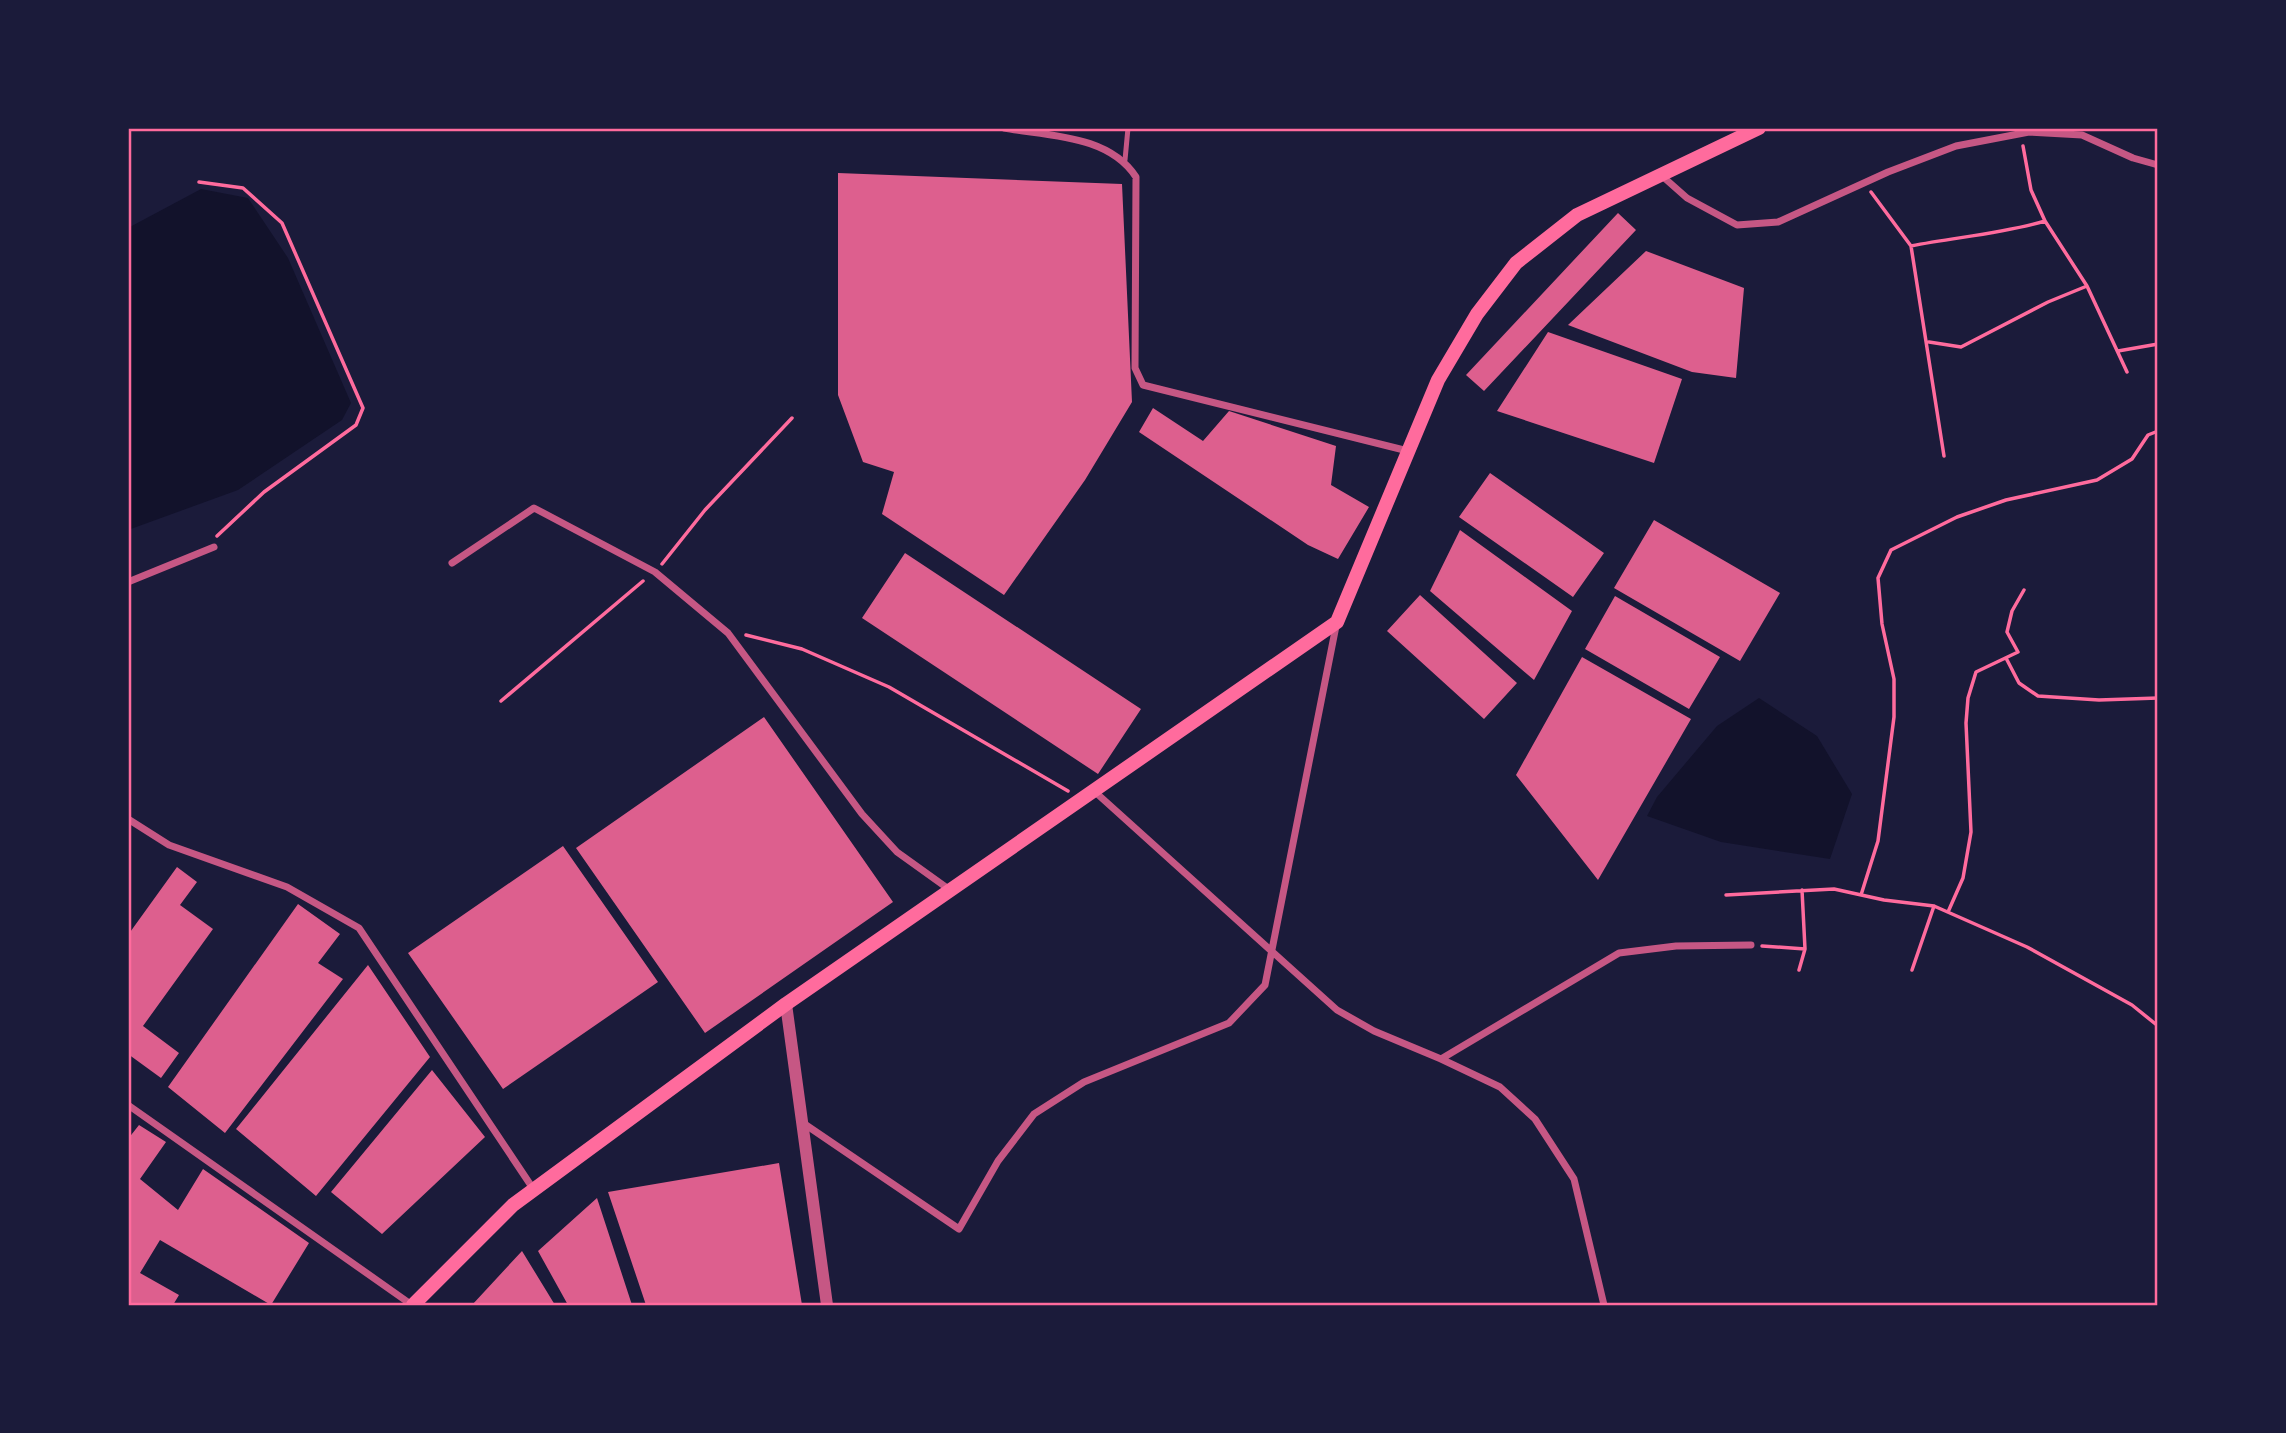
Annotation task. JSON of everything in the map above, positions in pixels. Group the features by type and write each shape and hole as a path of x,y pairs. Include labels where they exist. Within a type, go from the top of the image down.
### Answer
{"main road":[{"path":"413,1305 513,1205 786,1004 1337,622 1438,380 1477,314 1516,263 1577,215 1759,128"}],"street":[{"path":"1004,128 1097,145 1125,160 1136,177 1135,368 1143,385 1408,451"},
{"path":"1660,175 1687,198 1737,225 1778,222 1864,182 1956,146 2020,134 2082,135 2158,165"},
{"path":"452,564 534,508 655,572 728,633 862,814 897,852 950,890"},
{"path":"128,582 214,547"},
{"path":"802,1123 959,1229 998,1161 1034,1114 1084,1082 1229,1023 1265,985 1337,622"},
{"path":"1088,795 1272,950 1337,1010 1374,1031 1500,1087 1535,1119 1574,1179 1604,1305"},
{"path":"128,819 169,845 287,887 359,929 534,1190"},
{"path":"1441,1059 1619,953 1675,946 1751,945"},
{"path":"786,1004 827,1305"},
{"path":"128,1105 413,1305"}],"lane":[{"path":"1125,160 1128,128"}],"path":[{"path":"2020,134 2031,190 2045,221 2087,286 2127,372"},
{"path":"199,182 243,188 282,223 363,408 356,425 264,492 201,552"},
{"path":"1864,182 1911,246 1944,456"},
{"path":"1911,246 1962,236 2008,232 2045,221"},
{"path":"1928,342 1961,347 2048,302 2087,286"},
{"path":"2118,351 2158,344"},
{"path":"1861,895 1878,841 1894,717 1894,679 1882,624 1878,578 1891,550 1957,517 2006,500 2097,480 2132,459 2148,435 2158,431"},
{"path":"1948,912 1963,878 1971,832 1966,788 1968,698 1976,672 2018,652 2007,632 2012,611 2024,590"},
{"path":"728,633 802,649 889,687 1088,795"},
{"path":"2006,658 2019,683 2038,696 2099,700 2158,698"},
{"path":"1726,895 1834,889 1934,906 2027,947 2132,1005 2158,1026"},
{"path":"1799,970 1805,949 1802,890"},
{"path":"1912,970 1934,906"},
{"path":"1751,945 1805,949"}],"shaded area":[{"path":"201,189 248,198 288,258 351,403 342,420 238,490 128,530 128,228"},
{"path":"1759,698 1817,736 1852,794 1830,859 1721,842 1647,816 1657,797 1717,726"}],"building":[{"path":"838,173 1122,184 1132,402 1085,480 1004,595 882,514 894,472 863,462 838,395"},
{"path":"1618,213 1636,230 1484,391 1466,375"},
{"path":"1646,251 1744,288 1736,378 1692,372 1568,325"},
{"path":"1548,332 1682,379 1654,463 1497,411"},
{"path":"1153,408 1203,441 1229,411 1336,446 1331,485 1369,507 1338,559 1308,545 1139,432"},
{"path":"1490,473 1604,553 1573,597 1459,517"},
{"path":"1654,520 1780,593 1740,661 1614,588"},
{"path":"1460,530 1572,611 1534,680 1430,591"},
{"path":"905,553 1141,709 1098,774 862,618"},
{"path":"1420,595 1517,683 1484,719 1387,631"},
{"path":"1615,596 1720,657 1689,709 1585,649"},
{"path":"1582,657 1691,719 1598,880 1516,775"},
{"path":"764,717 893,902 705,1033 576,848"},
{"path":"563,846 658,982 503,1089 408,953"},
{"path":"177,867 197,882 180,905 213,929 143,1026 179,1053 161,1078 128,1054 128,935"},
{"path":"298,904 340,934 318,963 343,979 225,1133 168,1087"},
{"path":"368,965 430,1057 316,1196 236,1129"},
{"path":"432,1070 485,1137 382,1234 331,1192"},
{"path":"139,1125 166,1142 140,1179 178,1210 203,1169 309,1243 271,1305 160,1240 140,1273 179,1295 173,1305 128,1305 128,1139"},
{"path":"779,1163 802,1305 646,1305 608,1192"},
{"path":"597,1198 632,1305 568,1305 538,1251"},
{"path":"522,1251 555,1305 472,1305"}]}
